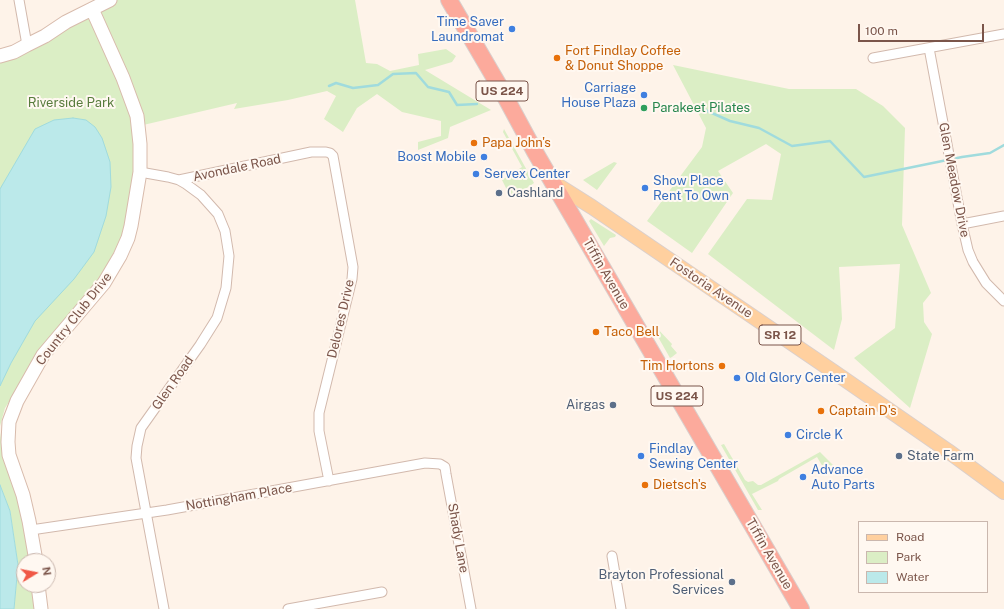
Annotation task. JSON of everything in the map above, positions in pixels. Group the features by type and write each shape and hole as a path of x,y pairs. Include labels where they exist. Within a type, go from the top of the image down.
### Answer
{"highway":[{"name":"Tiffin Avenue","path":"449,0 801,609"}],"main road":[{"name":"Fostoria Avenue","path":"554,183 592,207 834,372 948,451 1004,492"}],"street":[{"path":"19,0 27,45"},
{"path":"0,56 14,52 110,0"},
{"name":"Country Club Drive","path":"35,553 23,495 9,455 8,431 11,415 44,355 104,283 120,256 129,232 134,212 140,172 140,144 137,116 123,78 92,9"},
{"path":"874,58 1004,34"},
{"name":"Glen Meadow Drive","path":"929,48 968,250 976,267 989,288 1004,301"},
{"name":"Avondale Road","path":"140,172 179,180 311,152 326,152 333,156"},
{"name":"Delores Drive","path":"329,481 319,431 319,413 352,279 352,267 333,156"},
{"name":"Glen Road","path":"164,609 136,458 139,433 211,329 221,306 228,275 229,250 227,237 221,219 214,209 201,195 179,180"},
{"path":"962,224 1004,216"},
{"name":"Nottingham Place","path":"31,530 167,510 425,463 440,464 445,468"},
{"name":"Shady Lane","path":"445,468 471,609"},
{"path":"612,556 621,609"},
{"path":"288,609 382,592"},
{"path":"39,593 41,609"}],"green space":[{"name":"Riverside Park","path":"110,0 355,0 366,63 377,64 390,71 419,65 418,54 446,49 456,56 452,62 425,70 491,110 450,127 448,138 418,150 418,142 441,136 441,121 402,112 377,94 357,108 343,132 324,119 336,96 327,91 288,100 234,109 237,103 139,126 140,144 120,256 20,385 5,408 0,426 0,56"},
{"path":"673,65 789,89 856,89 883,106 905,128 902,225 931,293 923,303 924,322 932,334 910,408 854,358 895,328 900,264 839,267 842,319 834,350 708,254 747,199 772,200 781,154 766,144 718,171 733,193 692,253 647,221 702,147 706,128"},
{"path":"504,129 534,183 515,196 510,196 502,180 522,167 503,132"},
{"path":"614,162 617,163 597,190 583,180"},
{"path":"591,219 616,235 615,237 610,238 604,246 589,221"},
{"path":"655,326 672,344 671,346 677,353 672,357 670,358 653,328"},
{"path":"0,432 4,461 17,498 28,553 16,553 10,511 0,485"},
{"path":"724,444 745,480 748,482 753,481 758,485 761,485 820,452 835,467 826,472 817,457 778,481 752,494 762,510 758,510 721,445"},
{"path":"16,587 16,593 33,593 35,609 14,609"}],"water":[{"path":"73,118 86,120 95,127 102,138 110,162 111,187 106,216 94,252 74,279 35,321 11,363 0,386 0,189 35,129 54,120"},
{"path":"0,485 10,511 16,553 14,609 0,609"}],"waterway":[{"path":"329,86 336,83 353,88 378,85 393,74 416,73 428,87 449,92 457,105 477,104"},
{"path":"696,106 730,121 759,128 792,146 830,141 864,177 962,157 990,153 1004,145"}],"place":[{"name":"Time Saver Laundromat","path":"512,29"},
{"name":"Fort Findlay Coffee & Donut Shoppe","path":"557,58"},
{"name":"Carriage House Plaza","path":"644,95"},
{"name":"Parakeet Pilates","path":"644,108"},
{"name":"Papa John's","path":"474,143"},
{"name":"Boost Mobile","path":"484,157"},
{"name":"Servex Center","path":"476,174"},
{"name":"Show Place Rent To Own","path":"645,188"},
{"name":"Cashland","path":"499,193"},
{"name":"Taco Bell","path":"596,332"},
{"name":"Tim Hortons","path":"722,366"},
{"name":"Old Glory Center","path":"737,378"},
{"name":"Airgas","path":"613,405"},
{"name":"Captain D's","path":"821,411"},
{"name":"Circle K","path":"788,435"},
{"name":"Findlay Sewing Center","path":"641,456"},
{"name":"State Farm","path":"899,456"},
{"name":"Advance Auto Parts","path":"803,477"},
{"name":"Dietsch's","path":"645,485"},
{"name":"Brayton Professional Services","path":"732,582"}]}
